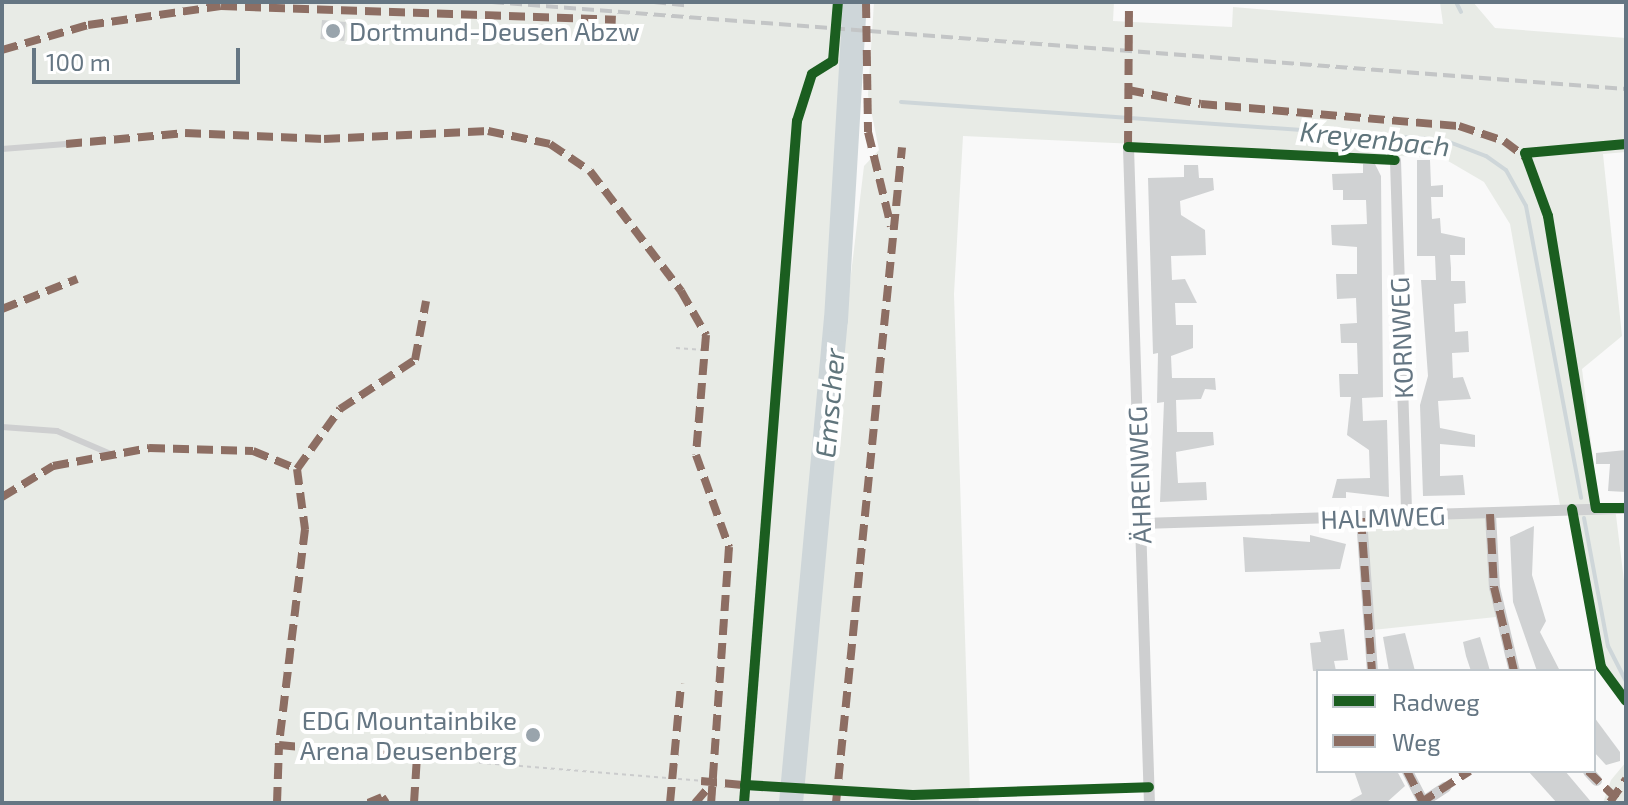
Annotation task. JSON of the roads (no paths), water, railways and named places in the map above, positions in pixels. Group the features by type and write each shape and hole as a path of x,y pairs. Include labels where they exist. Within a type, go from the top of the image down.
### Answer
{"street":[{"name":"ÄHRENWEG","path":"1128,147 1149,803"},
{"name":"KORNWEG","path":"1395,160 1406,516"},
{"name":"HALMWEG","path":"1141,523 1626,508"},
{"path":"1490,514 1494,587 1514,669"},
{"path":"1361,518 1372,669"},
{"path":"1408,773 1422,802 1445,787"}],"lane":[{"path":"2,149 66,144"},
{"path":"2,427 57,431 113,455"}],"waterway":[{"name":"Emscher","path":"791,803 836,320 855,2"},
{"path":"1456,2 1461,12"},
{"name":"Kreyenbach","path":"901,102 1444,140 1486,156 1506,170 1526,206 1581,498"},
{"name":"Kreyenbach","path":"1584,518 1608,646 1626,681"}],"railway":[{"path":"492,2 1626,89"},
{"path":"654,2 685,5"}],"place":[{"name":"Dortmund-Deusen Abzw","path":"333,31"},
{"name":"EDG Mountainbike Arena Deusenberg","path":"533,735"}]}
